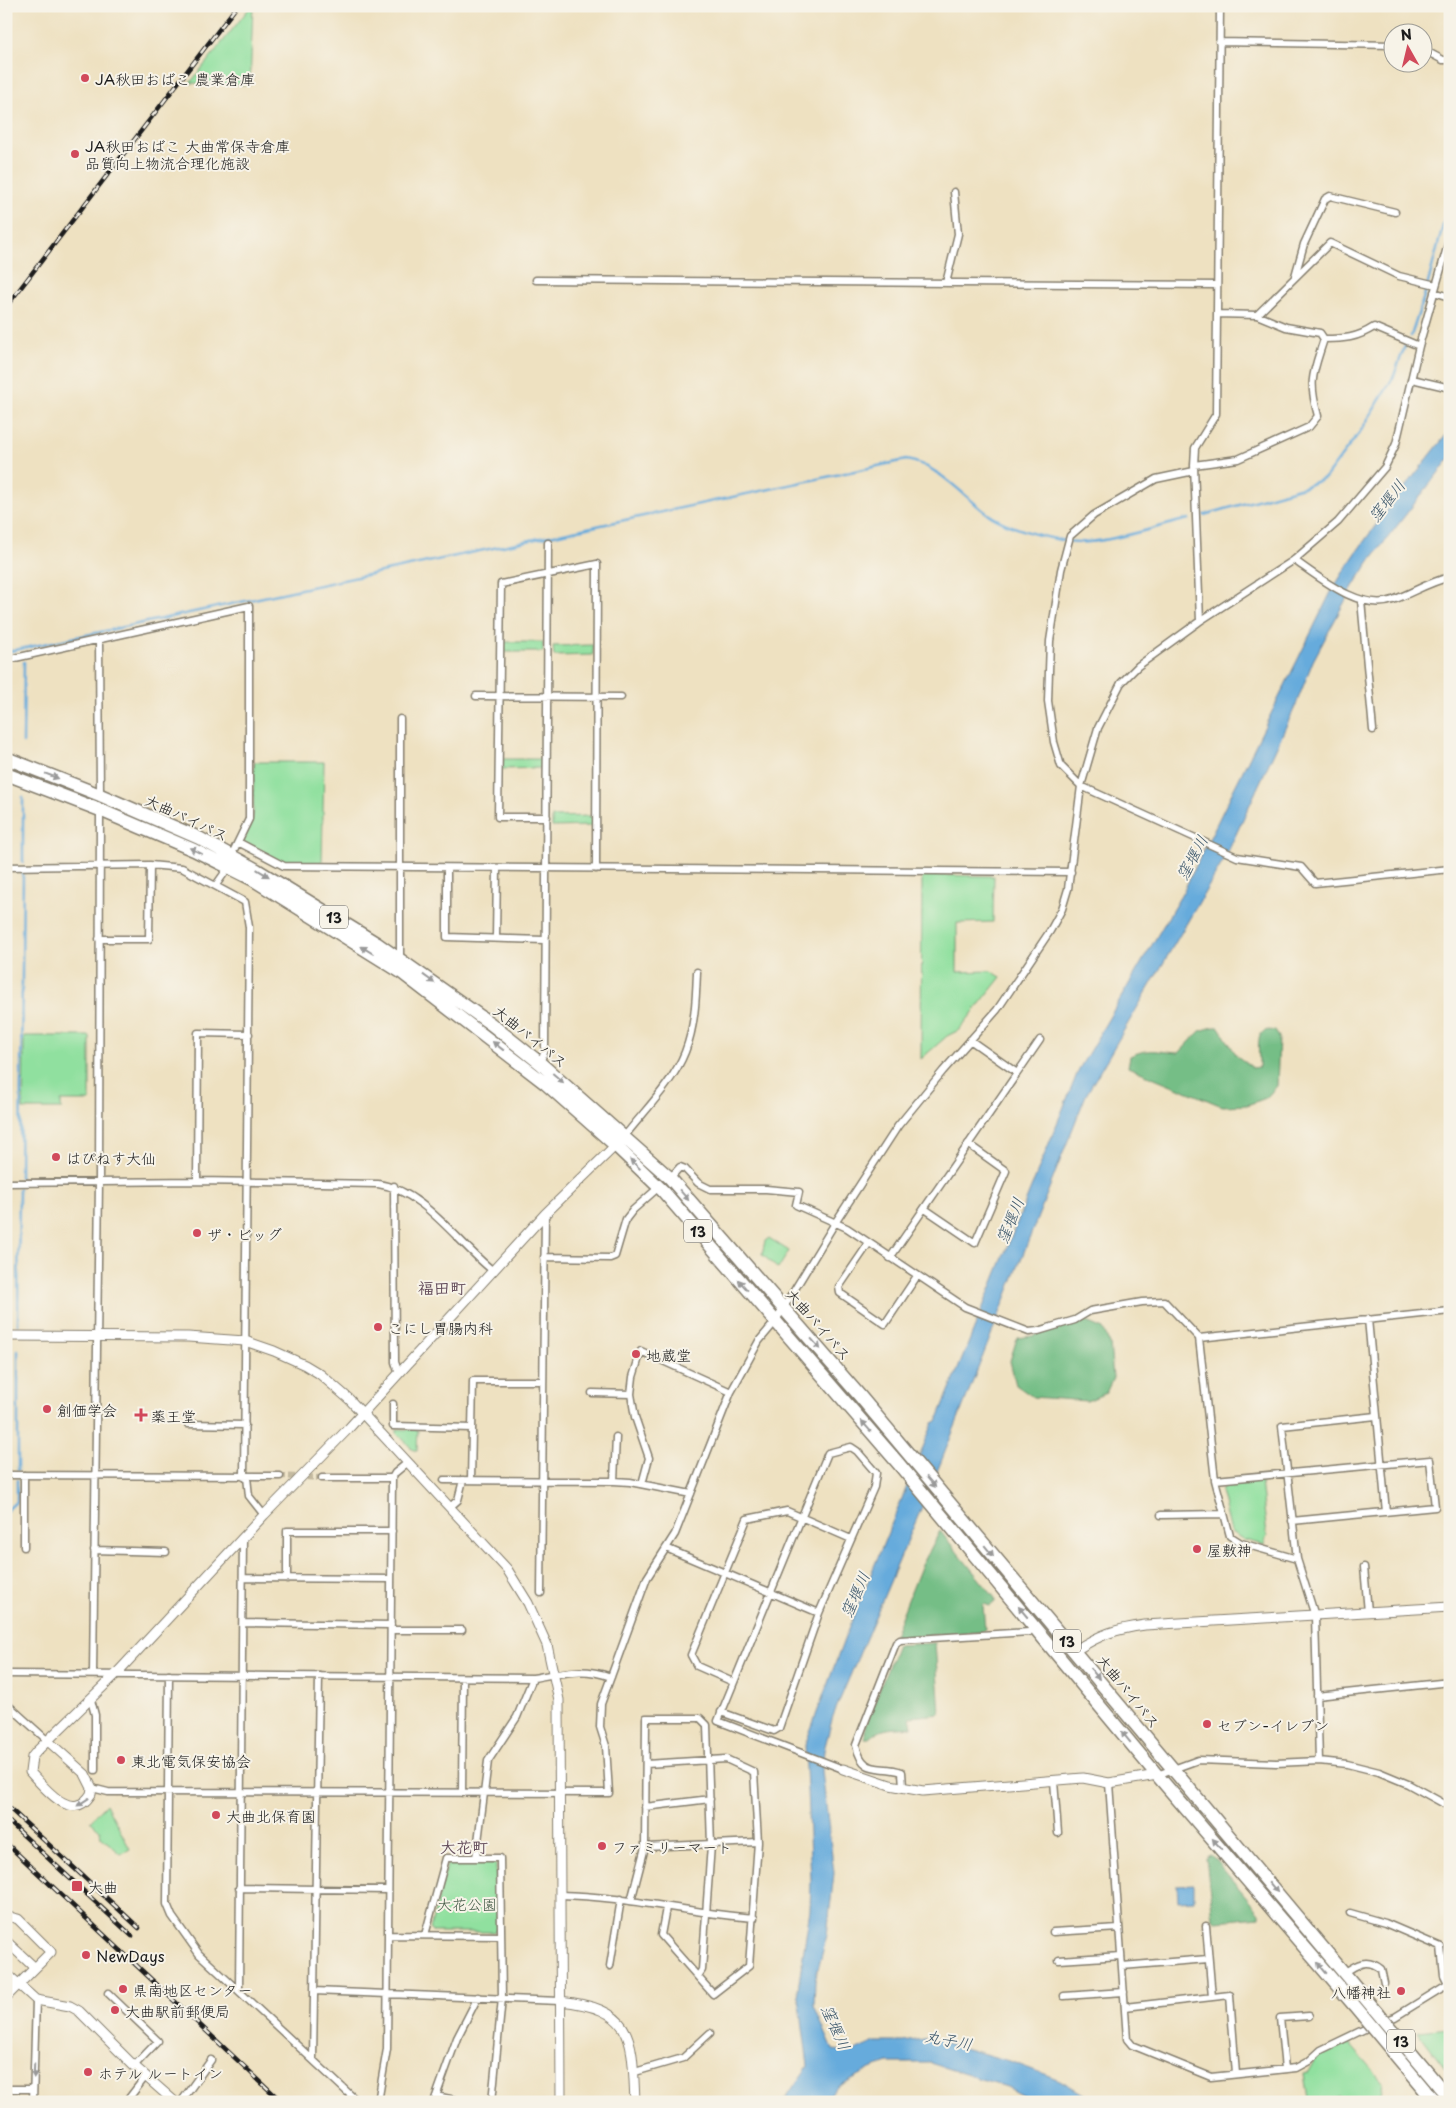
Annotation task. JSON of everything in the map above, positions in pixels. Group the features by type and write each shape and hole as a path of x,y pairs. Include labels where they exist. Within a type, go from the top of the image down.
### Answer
{"highway":[{"name":"大曲バイパス","path":"6,758 100,795 199,838 260,884 401,972 670,1178 784,1307 1076,1650 1173,1770 1450,2099"},
{"name":"大曲バイパス","path":"6,774 100,810 194,850 230,862 400,959 491,1024 540,1063 620,1141 898,1463 1157,1775 1435,2102"}],"street":[{"path":"1200,621 1194,468 1195,448 1216,414 1220,6"},
{"path":"1219,42 1384,45"},
{"path":"1434,55 1444,60 1450,60"},
{"path":"946,283 958,234 954,192"},
{"path":"1294,277 1304,244 1325,199 1330,196 1395,212"},
{"path":"92,1788 108,1792 609,1793 606,1746 600,1727 601,1704 647,1578 675,1534 731,1392 759,1341 775,1322 835,1223 898,1126 970,1040 998,1010 1050,931 1062,909 1071,872 1081,786 1098,728 1121,683 1138,666 1200,621 1294,560 1338,522 1385,467 1396,444 1419,346 1450,237"},
{"path":"1257,315 1330,243 1334,243 1399,276 1423,282 1450,297"},
{"path":"536,280 1217,285"},
{"path":"1217,314 1257,315 1286,327 1320,333 1324,340 1312,375 1311,390 1318,416 1308,427 1238,459 1194,468 1156,479 1094,515 1070,536 1061,570 1050,641 1048,701 1054,742 1061,766 1081,786 1237,857 1301,868 1315,883 1450,869"},
{"path":"1324,340 1348,339 1359,336 1374,327 1419,346"},
{"path":"1412,379 1450,388"},
{"path":"540,1063 544,1050 548,543"},
{"path":"1294,560 1325,581 1360,599 1376,604 1393,600 1450,577"},
{"path":"546,817 498,817 501,584 597,564 596,869"},
{"path":"1360,599 1373,730"},
{"path":"6,660 249,606 249,819 230,862 216,885"},
{"path":"99,639 100,795"},
{"path":"476,696 621,697"},
{"path":"400,719 400,959"},
{"path":"92,1674 96,1336 98,1327 100,939 98,867 100,810"},
{"path":"238,842 284,866 1071,872"},
{"path":"100,939 149,939 150,865"},
{"path":"6,867 150,865 182,868 245,902 248,912 249,1034 245,1342 246,1477 249,1496 264,1515"},
{"path":"447,868 448,937 544,940"},
{"path":"496,938 497,868"},
{"path":"6,1702 48,1741 85,1774 92,1788 88,1800 74,1807 65,1805 30,1772 32,1757 48,1741 91,1700 264,1515 362,1414 544,1214 620,1141 674,1073 685,1054 695,1010 697,972"},
{"path":"197,1181 198,1032 249,1034"},
{"path":"970,1040 1017,1073"},
{"path":"890,1258 1040,1040"},
{"path":"925,1209 975,1243 1006,1171 968,1144"},
{"path":"670,1178 680,1167 685,1169 698,1183 710,1189 766,1189 798,1192 796,1205 847,1228 965,1307 1016,1328 1038,1331 1075,1320 1090,1311 1142,1302 1164,1301 1199,1338 1215,1480 1230,1536 1241,1543 1297,1559"},
{"path":"6,1183 197,1181 378,1184 394,1186 413,1196 492,1270"},
{"path":"394,1186 395,1362 399,1374"},
{"path":"544,1257 610,1258 615,1256 626,1219 633,1210 659,1187"},
{"path":"541,1593 544,1214"},
{"path":"869,1243 839,1287 840,1294 885,1324 917,1276"},
{"path":"1199,1338 1450,1311"},
{"path":"1368,1320 1380,1465 1386,1512"},
{"path":"6,1336 188,1337 245,1342 274,1350 306,1365 320,1374 362,1414 493,1552 519,1586 541,1627 559,1700 561,2102"},
{"path":"642,1484 649,1458 635,1417 631,1394 633,1377 641,1351 731,1392"},
{"path":"471,1480 472,1381 543,1381"},
{"path":"592,1393 631,1394"},
{"path":"393,1404 393,1426 472,1428"},
{"path":"1318,1761 1315,1616 1305,1578 1297,1559 1282,1426 1376,1416"},
{"path":"188,1424 245,1425"},
{"path":"614,1480 616,1437"},
{"path":"718,1721 828,1454 850,1447 857,1452 876,1474 874,1487 819,1613 779,1728 774,1731 722,1712"},
{"path":"1215,1480 1430,1460 1435,1507 1292,1521"},
{"path":"378,2102 387,2049 392,1478 407,1463"},
{"path":"6,1475 280,1476"},
{"path":"24,1475 24,1547"},
{"path":"322,1478 392,1478"},
{"path":"444,1480 614,1480 691,1494"},
{"path":"450,1507 458,1500 463,1480"},
{"path":"733,1682 697,1666 691,1655 726,1574 747,1519 787,1511 851,1540"},
{"path":"1161,1515 1223,1514"},
{"path":"287,1578 287,1531 392,1531"},
{"path":"239,1990 243,1538"},
{"path":"666,1548 819,1613"},
{"path":"94,1550 166,1552"},
{"path":"1364,1567 1368,1612"},
{"path":"243,1578 391,1579"},
{"path":"1076,1650 1099,1635 1117,1629 1259,1617 1315,1616 1450,1607"},
{"path":"243,1623 462,1630"},
{"path":"903,1787 902,1772 870,1767 863,1761 856,1745 896,1643 900,1640 1029,1632"},
{"path":"6,1674 533,1678 579,1670 596,1672 611,1677"},
{"path":"169,1674 167,1904 172,1916 199,1954 358,2102"},
{"path":"314,2059 319,1676"},
{"path":"462,1793 463,1678"},
{"path":"476,1858 488,1761 517,1717 533,1678"},
{"path":"1317,1696 1450,1682"},
{"path":"91,1700 95,1714 95,1770"},
{"path":"631,1901 645,1847 646,1718 700,1718 707,1725 711,1845 702,1970 698,1976"},
{"path":"707,1725 718,1721 890,1785 923,1790 1083,1778 1109,1782 1157,1775 1198,1760 1318,1761 1347,1764 1379,1772 1408,1784 1450,1807"},
{"path":"646,1764 726,1759 754,1772 758,1842 754,1918 749,1966 713,1994 661,1935 666,1908"},
{"path":"1054,1781 1058,1834"},
{"path":"1109,1782 1127,2039 1132,2045 1211,2077 1296,2068 1309,2061 1320,2050 1359,2030 1395,2017 1449,1983 1444,1976 1441,1947 1385,1922 1350,1913"},
{"path":"645,1807 710,1799"},
{"path":"645,1847 758,1842"},
{"path":"425,1935 446,1858 500,1858 502,1998 492,2102"},
{"path":"239,1888 388,1890"},
{"path":"560,1895 600,1896 706,1915 754,1918"},
{"path":"610,1966 621,1899"},
{"path":"6,1916 18,1918 51,1952 6,1996"},
{"path":"1206,1926 1212,1998"},
{"path":"1053,1932 1119,1928"},
{"path":"388,1935 500,1936"},
{"path":"6,1941 35,1968"},
{"path":"1059,1960 1121,1956"},
{"path":"1122,1966 1208,1959"},
{"path":"1344,1973 1357,1965 1370,1962 1381,1969 1384,1983"},
{"path":"6,1973 36,2000 70,2006 79,2011 134,2066 175,2102"},
{"path":"314,1991 560,2001 594,2007 615,2018 623,2027 629,2039 635,2072 635,2102"},
{"path":"1064,1996 1124,1992"},
{"path":"108,1993 158,2041 134,2066"},
{"path":"1125,2007 1230,1996 1236,2074"},
{"path":"464,2102 435,2099 457,2038 478,1997"},
{"path":"33,2102 36,2000"},
{"path":"1285,2069 1280,2018 1309,2016"},
{"path":"635,2072 683,2058 710,2033"},
{"path":"181,2102 211,2060"},
{"path":"126,2102 146,2076"},
{"path":"6,2089 33,2089"}],"green space":[{"path":"251,6 253,6 250,85 190,83"},
{"path":"503,642 543,642 543,652 503,652"},
{"path":"593,645 593,655 554,656 553,646"},
{"path":"502,759 542,759 542,768 502,769"},
{"path":"254,762 324,762 322,864 286,864 243,842 253,815"},
{"path":"592,816 592,826 552,827 552,817"},
{"path":"922,875 994,876 993,922 957,923 957,972 991,971 1001,977 959,1030 947,1036 921,1059"},
{"path":"1219,1027 1237,1056 1253,1068 1259,1067 1258,1047 1260,1036 1268,1030 1275,1031 1279,1037 1277,1086 1266,1098 1247,1105 1222,1106 1128,1067 1130,1056 1149,1051 1179,1053 1200,1031"},
{"path":"24,1036 90,1036 90,1101 61,1101 61,1109 23,1109"},
{"path":"769,1238 789,1251 778,1269 762,1254 765,1241"},
{"path":"1084,1321 1103,1329 1110,1344 1113,1378 1106,1393 1087,1401 1033,1397 1016,1385 1010,1361 1017,1338 1032,1336"},
{"path":"397,1429 418,1430 417,1450 413,1450 397,1433"},
{"path":"1261,1481 1267,1536 1264,1545 1244,1540 1231,1532 1221,1491 1224,1485"},
{"path":"940,1531 995,1598 995,1602 990,1606 984,1604 983,1606 985,1629 982,1632 898,1637 894,1635 921,1567"},
{"path":"935,1643 940,1714 910,1717 912,1727 885,1730 870,1738 865,1738 865,1726 897,1645"},
{"path":"106,1804 130,1849 121,1854 101,1837 100,1830 90,1821"},
{"path":"1211,1855 1260,1913 1260,1917 1216,1921 1213,1919 1206,1858"},
{"name":"大花公園","path":"451,1861 493,1862 496,1865 497,1929 494,1932 433,1932 430,1929 447,1865"},
{"path":"1450,2028 1450,2075 1417,2031"},
{"path":"1348,2042 1383,2082 1381,2093 1367,2100 1365,2096 1352,2102 1348,2097 1342,2100 1340,2097 1328,2102 1308,2100 1304,2074 1308,2073 1317,2056"}],"water":[{"path":"1450,430 1450,458 1372,558 1352,588 1313,661 1295,707 1225,858 1086,1095 941,1462 833,1716 824,1750 822,1771 834,1873 827,1935 815,1981 814,2006 833,2050 852,2052 875,2042 903,2042 929,2038 1012,2062 1060,2080 1097,2102 1035,2102 1007,2087 930,2063 888,2063 871,2069 837,2087 823,2102 783,2102 808,2066 798,1989 810,1909 811,1880 805,1745 845,1637 933,1423 937,1421 1079,1069 1183,892 1331,592 1373,529"},
{"path":"1194,1884 1194,1900 1178,1901 1177,1885"}],"waterway":[{"path":"1411,336 1427,287 1448,206 1450,157"},
{"path":"1204,515 1306,486 1325,478 1362,429 1393,378 1405,346"},
{"path":"6,652 906,460 928,467 938,473 993,517 1019,529 1049,538 1077,542 1101,541 1189,519"},
{"path":"23,743 24,662"},
{"path":"23,797 23,862"},
{"path":"20,1177 23,871"},
{"path":"18,1325 19,1188"},
{"path":"18,1350 18,1470"},
{"path":"6,1511 17,1501 17,1480"}],"tunnel":[{"path":"280,1476 322,1478"}],"railway":[{"path":"6,307 237,6"},
{"path":"6,1805 139,1928"},
{"path":"6,1819 132,1936"},
{"path":"6,1843 282,2102"}],"place":[{"name":"JA秋田おばこ 農業倉庫","path":"85,78"},
{"name":"JA秋田おばこ 大曲常保寺倉庫 品質向上物流合理化施設","path":"75,154"},
{"name":"はぴねす大仙","path":"56,1157"},
{"name":"ザ・ビッグ","path":"197,1233"},
{"name":"こにし胃腸内科","path":"378,1327"},
{"name":"地蔵堂","path":"636,1354"},
{"name":"創価学会","path":"47,1409"},
{"name":"薬王堂","path":"141,1415"},
{"name":"屋敷神","path":"1197,1549"},
{"name":"セブン-イレブン","path":"1207,1724"},
{"name":"東北電気保安協会","path":"121,1760"},
{"name":"大曲北保育園","path":"216,1815"},
{"name":"ファミリーマート","path":"602,1846"},
{"name":"大曲","path":"77,1886"},
{"name":"NewDays","path":"86,1955"},
{"name":"県南地区センター","path":"123,1989"},
{"name":"八幡神社","path":"1401,1991"},
{"name":"大曲駅前郵便局","path":"115,2010"},
{"name":"ホテル ルートイン","path":"88,2072"}],"district":[{"name":"福田町","path":"442,1287"},
{"name":"大花町","path":"464,1846"}],"water label":[{"name":"窪堰川","path":"1386,500"},
{"name":"窪堰川","path":"1191,857"},
{"name":"窪堰川","path":"1009,1220"},
{"name":"窪堰川","path":"854,1594"},
{"name":"窪堰川","path":"837,2027"},
{"name":"丸子川","path":"949,2039"}]}
